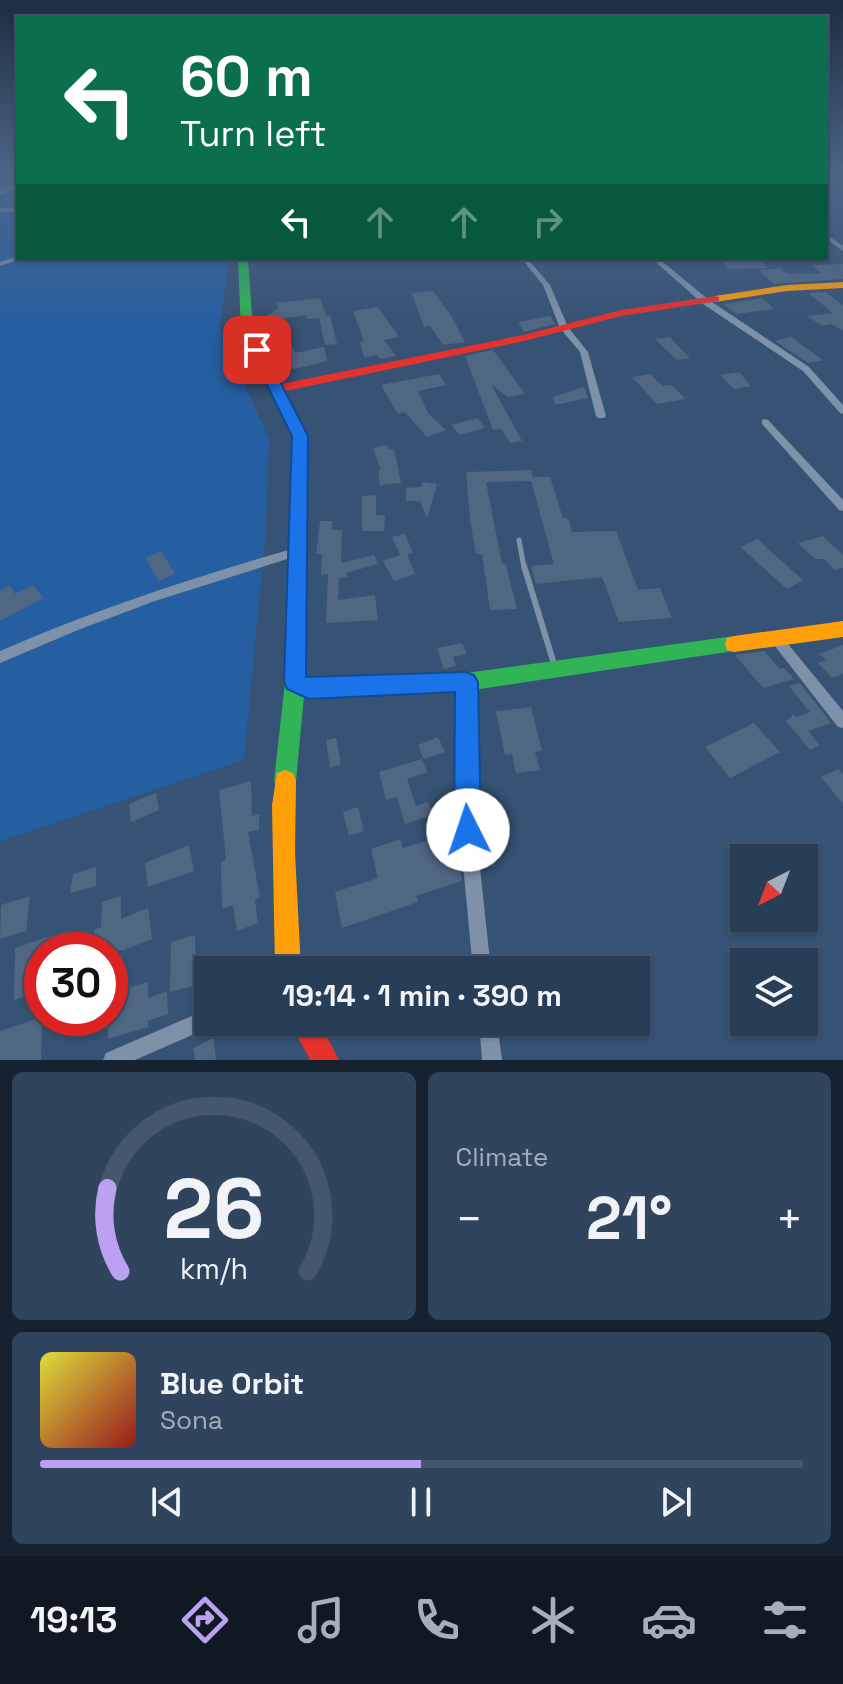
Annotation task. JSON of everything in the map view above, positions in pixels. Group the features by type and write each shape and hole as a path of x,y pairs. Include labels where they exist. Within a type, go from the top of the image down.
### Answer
{"street":[{"path":"243,260 247,331 300,436 295,682 280,831 286,886 288,956"},
{"path":"526,260 546,285 564,328 584,352 601,416"},
{"path":"656,260 706,302 806,369 843,411"},
{"path":"276,389 621,313 787,288 843,285"},
{"path":"765,422 843,507"},
{"path":"0,657 197,579 299,551"},
{"path":"295,682 309,689 466,682 775,636 843,629"},
{"path":"775,636 843,722"},
{"path":"466,682 465,802 481,956"},
{"path":"113,1060 194,1024"},
{"path":"312,1036 325,1060"},
{"path":"489,1036 492,1060"}],"lane":[{"path":"519,540 527,582 555,669"}],"shaded area":[{"path":"0,226 16,226 16,260 229,260 220,329 269,439 266,529 244,760 0,841"}],"building":[{"path":"720,260 759,260 768,268 729,269"},
{"path":"843,264 843,279 774,284 758,270 780,268 787,274 821,273 812,265"},
{"path":"433,291 465,342 443,345 430,326 424,327 412,293"},
{"path":"826,292 843,305 843,330 831,324 822,326 808,316 833,313 808,293"},
{"path":"320,298 326,316 330,315 337,344 325,345 319,318 308,319 306,315 280,319 295,353 324,347 327,361 295,369 283,368 275,347 281,346 265,321 256,322 278,309 277,303"},
{"path":"762,298 774,309 736,314 723,304"},
{"path":"378,307 399,337 384,340 396,356 380,359 377,355 364,357 360,342 364,341 353,311"},
{"path":"550,316 555,324 524,332 518,322"},
{"path":"670,337 690,358 677,360 655,339"},
{"path":"791,337 823,360 808,363 775,341"},
{"path":"493,350 525,394 508,397 491,384 522,441 510,443 501,429 493,430 465,356"},
{"path":"739,372 751,386 734,389 720,375"},
{"path":"439,374 446,385 418,391 428,413 446,430 427,437 405,412 398,414 381,385"},
{"path":"650,374 663,386 671,385 686,399 657,404 632,377"},
{"path":"584,387 588,398 555,405 553,397"},
{"path":"478,418 485,428 459,435 451,425"},
{"path":"387,445 389,450 394,449 401,483 380,485 378,470 381,470 373,448"},
{"path":"531,470 533,477 550,477 563,518 569,519 572,532 616,531 638,590 660,588 672,618 619,622 602,577 536,584 531,566 554,564 531,481 486,482 502,563 506,565 517,609 490,610 482,554 476,554 470,520 466,472"},
{"path":"423,482 437,484 427,519 420,501 406,501 406,488 421,487"},
{"path":"376,495 376,515 385,515 384,531 362,531 362,496"},
{"path":"320,521 332,521 332,530 342,530 341,563 374,555 378,564 339,578 338,600 375,595 378,620 326,623 328,574 321,575 322,554 316,554"},
{"path":"405,534 413,553 407,554 415,574 394,581 383,561 400,555 392,537"},
{"path":"823,536 843,555 843,568 835,570 824,559 815,559 798,543"},
{"path":"758,539 803,580 787,589 740,547"},
{"path":"161,551 175,574 159,581 145,558"},
{"path":"10,585 15,594 33,585 43,598 0,621 0,591"},
{"path":"462,643 467,654 453,657 456,666 444,669 437,648"},
{"path":"843,645 843,674 832,678 818,663 826,660 819,654"},
{"path":"764,651 794,679 763,688 735,655"},
{"path":"800,683 831,723 808,731 820,746 810,750 786,721 794,714 796,717 810,712 789,686"},
{"path":"531,707 542,751 535,752 540,770 516,773 512,754 505,755 496,711"},
{"path":"754,723 780,752 730,778 705,747"},
{"path":"438,737 445,752 424,759 418,745"},
{"path":"336,738 341,765 330,768 326,740"},
{"path":"422,759 427,772 407,779 416,806 428,802 433,815 405,824 397,797 386,800 379,772"},
{"path":"838,769 843,774 843,804 821,777"},
{"path":"251,781 252,816 259,814 259,830 248,832 260,898 255,900 258,923 237,931 233,905 222,909 221,862 226,860 219,790"},
{"path":"156,793 159,810 131,822 129,804"},
{"path":"358,807 364,831 349,836 343,812"},
{"path":"439,837 445,856 450,854 453,865 460,863 462,881 416,896 418,902 342,928 335,892 378,878 371,849 400,839 403,848"},
{"path":"189,845 194,871 148,887 145,863"},
{"path":"96,867 96,886 70,893 73,874"},
{"path":"30,896 26,931 0,939 1,905"},
{"path":"121,896 121,919 148,908 152,939 128,948 128,932 94,932 101,927 102,902"},
{"path":"195,935 194,986 170,992 171,942"},
{"path":"24,945 24,996 14,1000 15,948"},
{"path":"148,982 148,998 167,991 168,1014 148,1021 148,1027 128,1033 128,988"},
{"path":"24,1023 24,1036 42,1036 41,1060 0,1060 0,1031"},
{"path":"213,1038 216,1060 195,1060 193,1048"}],"traffic: fast":[{"path":"243,260 247,331 300,436 295,682 285,781"},
{"path":"295,682 309,689 466,682 734,644"}],"traffic: slow":[{"path":"715,299 787,288 843,285"},
{"path":"734,644 843,629"},
{"path":"285,781 283,852 287,956"}],"traffic: jam":[{"path":"276,389 524,338 621,313 715,299"},
{"path":"312,1036 325,1060"}],"route":[{"path":"257,350 300,436 295,682 309,689 466,682 465,802 468,830"}]}
